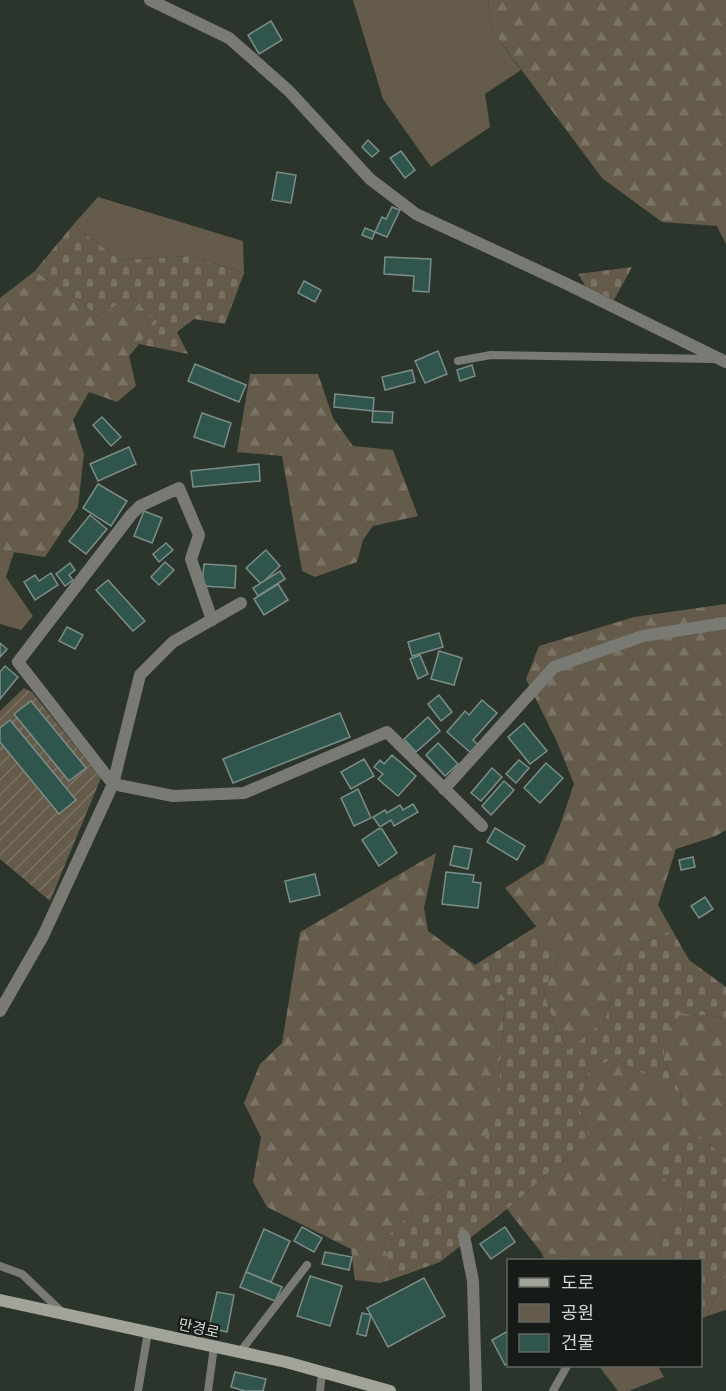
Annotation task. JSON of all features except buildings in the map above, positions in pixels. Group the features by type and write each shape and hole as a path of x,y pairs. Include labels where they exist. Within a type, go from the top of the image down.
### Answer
{"street":[{"path":"150,0 229,38 289,91 370,179 416,214 567,284 722,360"},
{"path":"212,620 191,559 199,535 179,488 140,506 131,515 18,662 113,784 173,796 244,793 387,732 482,826"},
{"path":"0,1011 43,936 113,784 140,675 173,642 241,603"},
{"path":"444,789 554,667 643,636 726,622"},
{"path":"464,1236 473,1281 476,1391"},
{"name":"만경로","path":"0,1300 240,1352 390,1391"}],"lane":[{"path":"458,361 490,355 722,360"},
{"path":"240,1352 307,1265"},
{"path":"0,1266 22,1274 63,1313"},
{"path":"138,1391 148,1332"},
{"path":"208,1391 214,1347"},
{"path":"553,1391 566,1367"},
{"path":"320,1391 322,1372"}],"green space":[{"path":"353,0 488,0 491,29 521,70 485,94 490,127 431,167 383,99"},
{"path":"488,0 726,0 726,244 717,226 662,222 602,178 491,29"},
{"path":"98,197 243,241 244,273 191,256 120,260 73,225"},
{"path":"73,225 120,260 191,256 244,273 225,324 194,319 177,332 188,354 139,344 157,322 131,297 96,317 85,304 35,271"},
{"path":"632,267 614,300 586,287 578,274"},
{"path":"35,271 85,304 96,317 131,297 158,322 129,356 136,386 117,402 89,392 73,420 84,454 78,507 45,557 0,550 0,298"},
{"path":"250,374 318,374 333,418 353,446 393,450 418,516 373,526 363,540 357,562 315,577 302,571 282,456 237,452"},
{"path":"0,550 14,552 6,577 33,616 21,630 0,624"},
{"path":"726,604 726,830 716,836 676,849 658,905 672,930 623,953 605,1020 569,1050 554,1024 544,993 559,954 505,888 544,863 574,784 557,742 526,679 539,646 634,617"},
{"path":"24,688 32,692 101,778 50,901 0,859 0,711"},
{"path":"436,853 424,908 428,931 475,965 505,998 499,1084 504,1100 482,1147 455,1180 413,1212 383,1240 393,1279 380,1283 355,1280 351,1249 267,1207 253,1182 261,1137 244,1103 260,1064 282,1043 300,932"},
{"path":"537,926 559,954 544,993 554,1024 569,1050 605,1020 623,953 672,930 689,960 726,987 726,1018 682,1013 664,1034 664,1062 680,1091 682,1108 649,1077 614,1058 588,1072 579,1107 589,1138 507,1209 440,1262 393,1279 383,1240 413,1212 455,1180 477,1153 503,1101 499,1084 505,998 475,965"},
{"path":"682,1013 726,1018 726,1159 700,1136 663,1176 685,1201 662,1235 658,1259 580,1259 541,1252 507,1209 589,1138 579,1107 588,1072 614,1058 649,1077 682,1107 680,1091 664,1062 664,1034"},
{"path":"700,1136 726,1159 726,1276 707,1316 702,1318 702,1259 658,1259 662,1235 685,1201 663,1176 663,1145"},
{"path":"541,1252 580,1259 544,1259"},
{"path":"726,1276 726,1310 707,1316 723,1279"},
{"path":"600,1367 659,1367 664,1377 629,1391 618,1391"}]}
